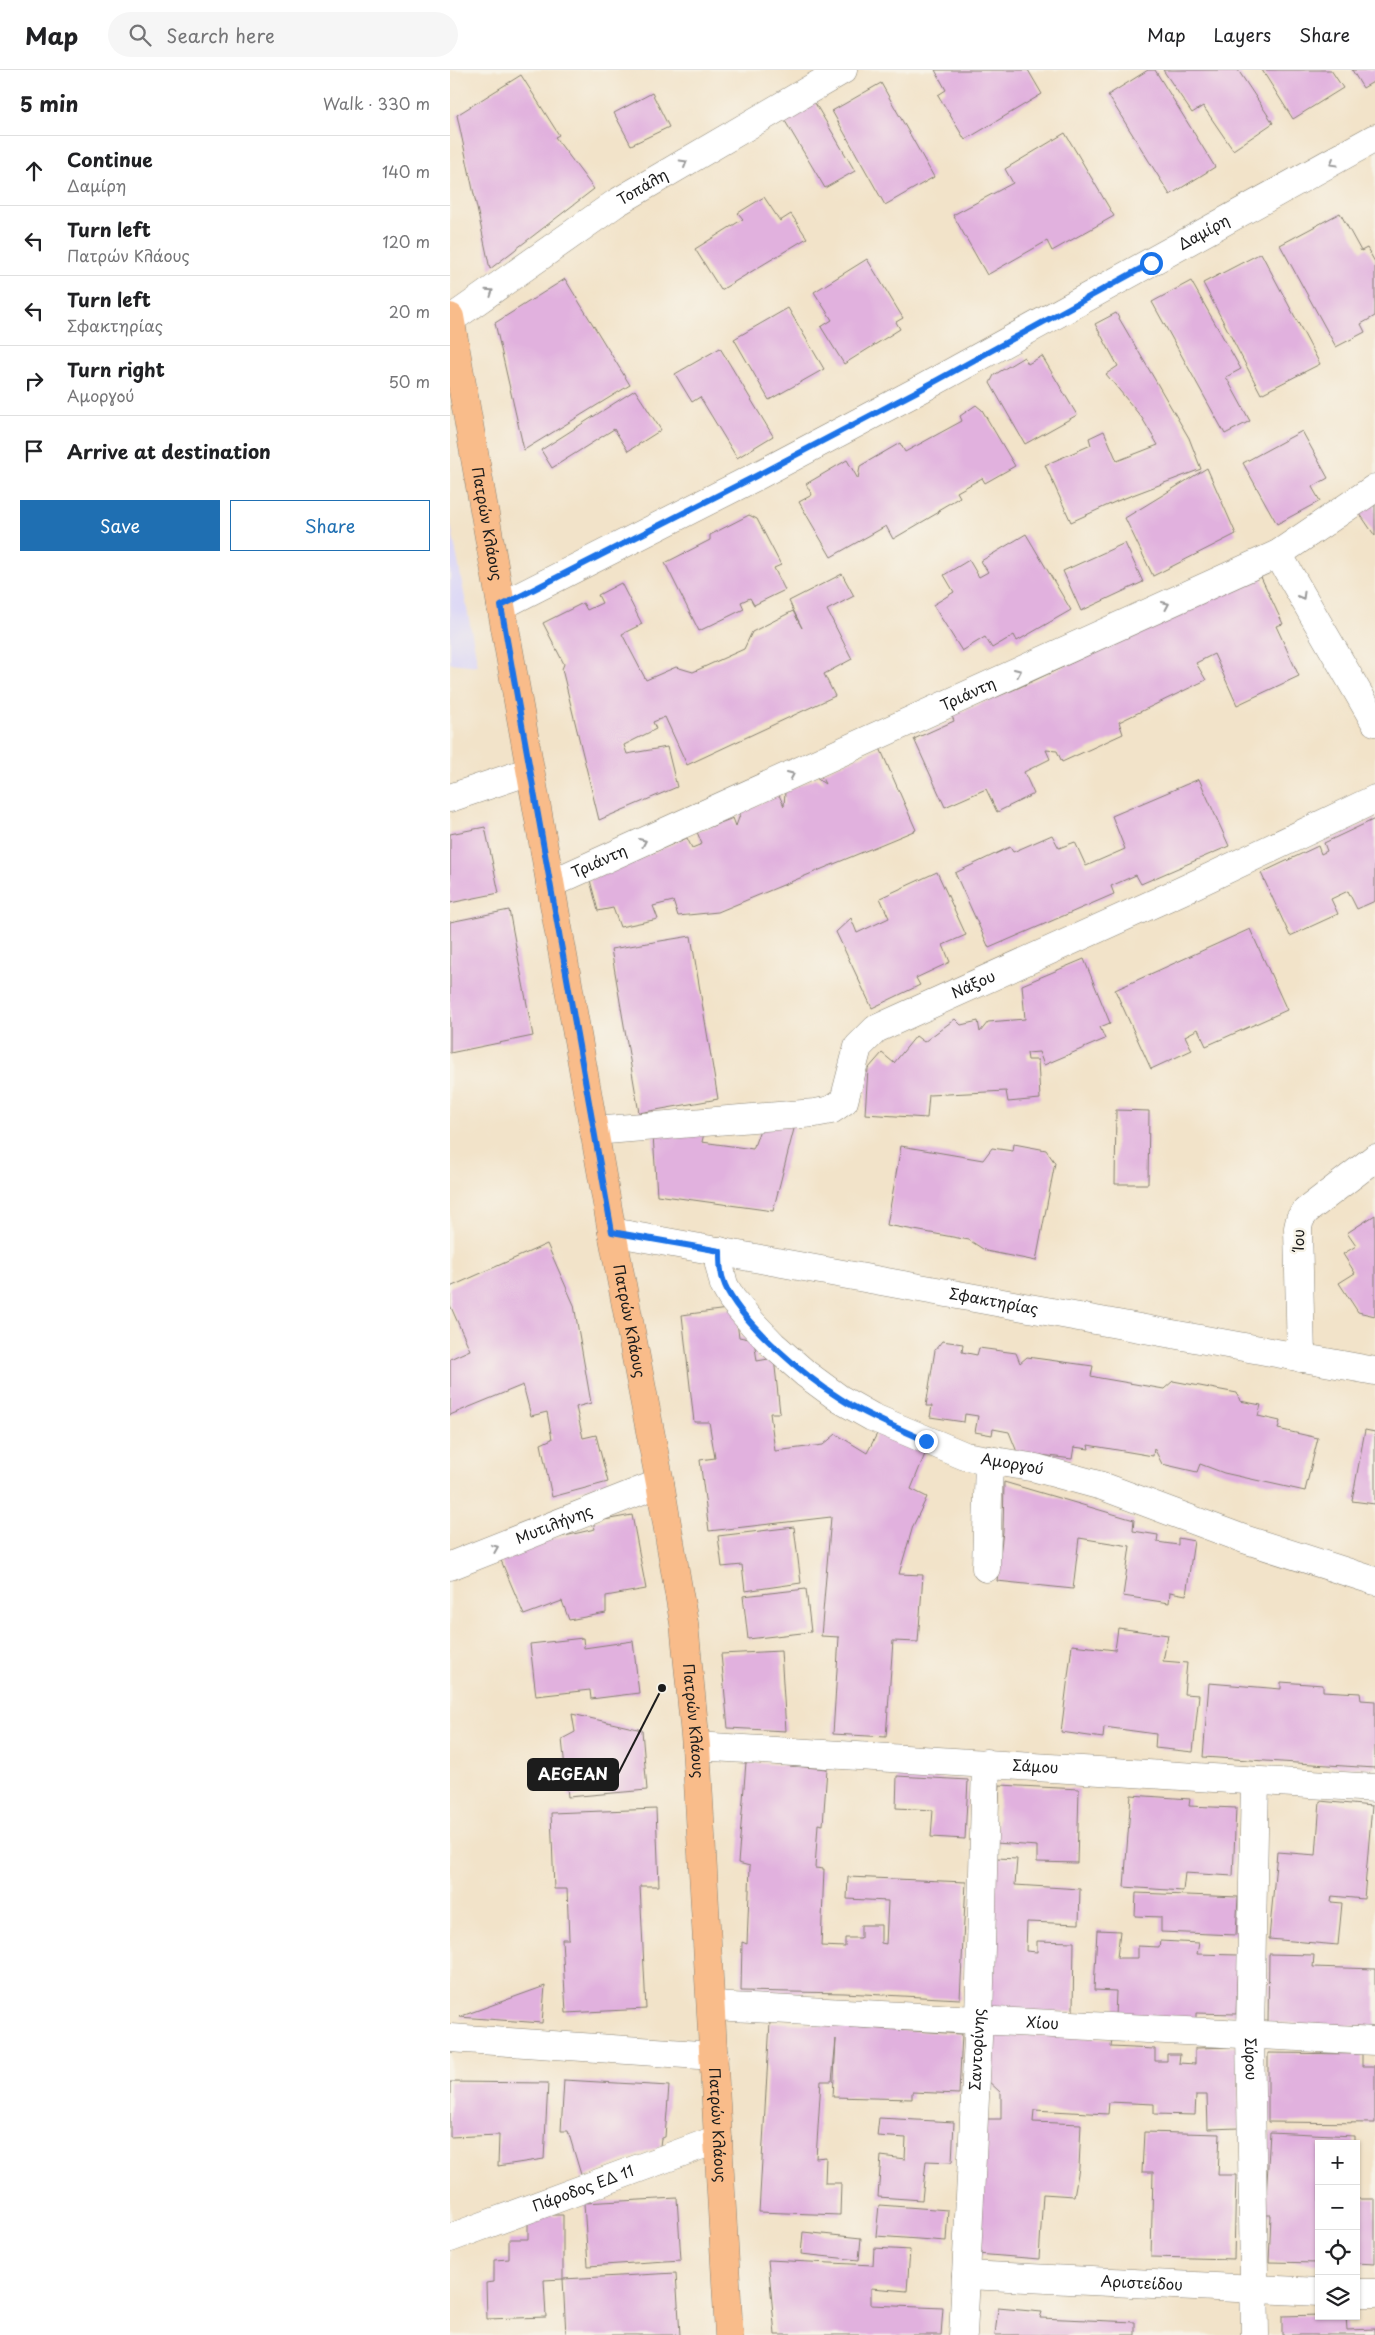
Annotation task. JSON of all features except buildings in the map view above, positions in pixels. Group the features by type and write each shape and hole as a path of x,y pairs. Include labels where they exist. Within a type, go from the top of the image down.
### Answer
{"main road":[{"name":"Πατρών Κλάους","path":"450,319 612,1232 660,1483 684,1623 696,1746 729,2335"}],"street":[{"name":"Τοπάλη","path":"450,319 616,203 843,70"},
{"name":"Δαμίρη","path":"501,606 746,482 923,388 1375,138"},
{"name":"Τριάντη","path":"550,884 1278,554 1375,488"},
{"path":"1278,554 1375,722"},
{"path":"450,798 530,770"},
{"name":"Νάξου","path":"594,1131 815,1113 831,1110 844,1101 858,1047 876,1029 1181,892 1375,799"},
{"name":"Ίου","path":"1301,1358 1298,1228 1300,1218 1306,1211 1375,1158"},
{"name":"Σφακτηρίας","path":"612,1232 1375,1371"},
{"name":"Αμοργού","path":"720,1251 722,1278 732,1298 773,1345 806,1374 840,1399 872,1416 947,1450 1036,1468 1102,1486 1244,1539 1375,1581"},
{"path":"986,1568 989,1460"},
{"name":"Μυτιλήνης","path":"450,1566 660,1483"},
{"name":"Σάμου","path":"696,1746 1375,1788"},
{"name":"Σαντορίνης","path":"963,2335 979,2019 986,1763"},
{"name":"Σύρου","path":"1255,1781 1250,2033 1256,2289 1255,2335"},
{"name":"Χίου","path":"712,2006 1375,2041"},
{"path":"450,2038 714,2056"},
{"name":"Πάροδος ΕΔ 11","path":"450,2238 718,2139"},
{"name":"Αριστείδου","path":"966,2275 1315,2292"},
{"path":"1360,2293 1375,2294"}],"shaded area":[{"path":"450,520 478,666 450,663"}],"place":[{"name":"AEGEAN","path":"662,1688"}],"route":[{"path":"926,1441 855,1408 840,1399 806,1374 773,1345 753,1324 724,1285 720,1269 720,1251 612,1232 501,606 754,477 923,388 1151,263"}]}
